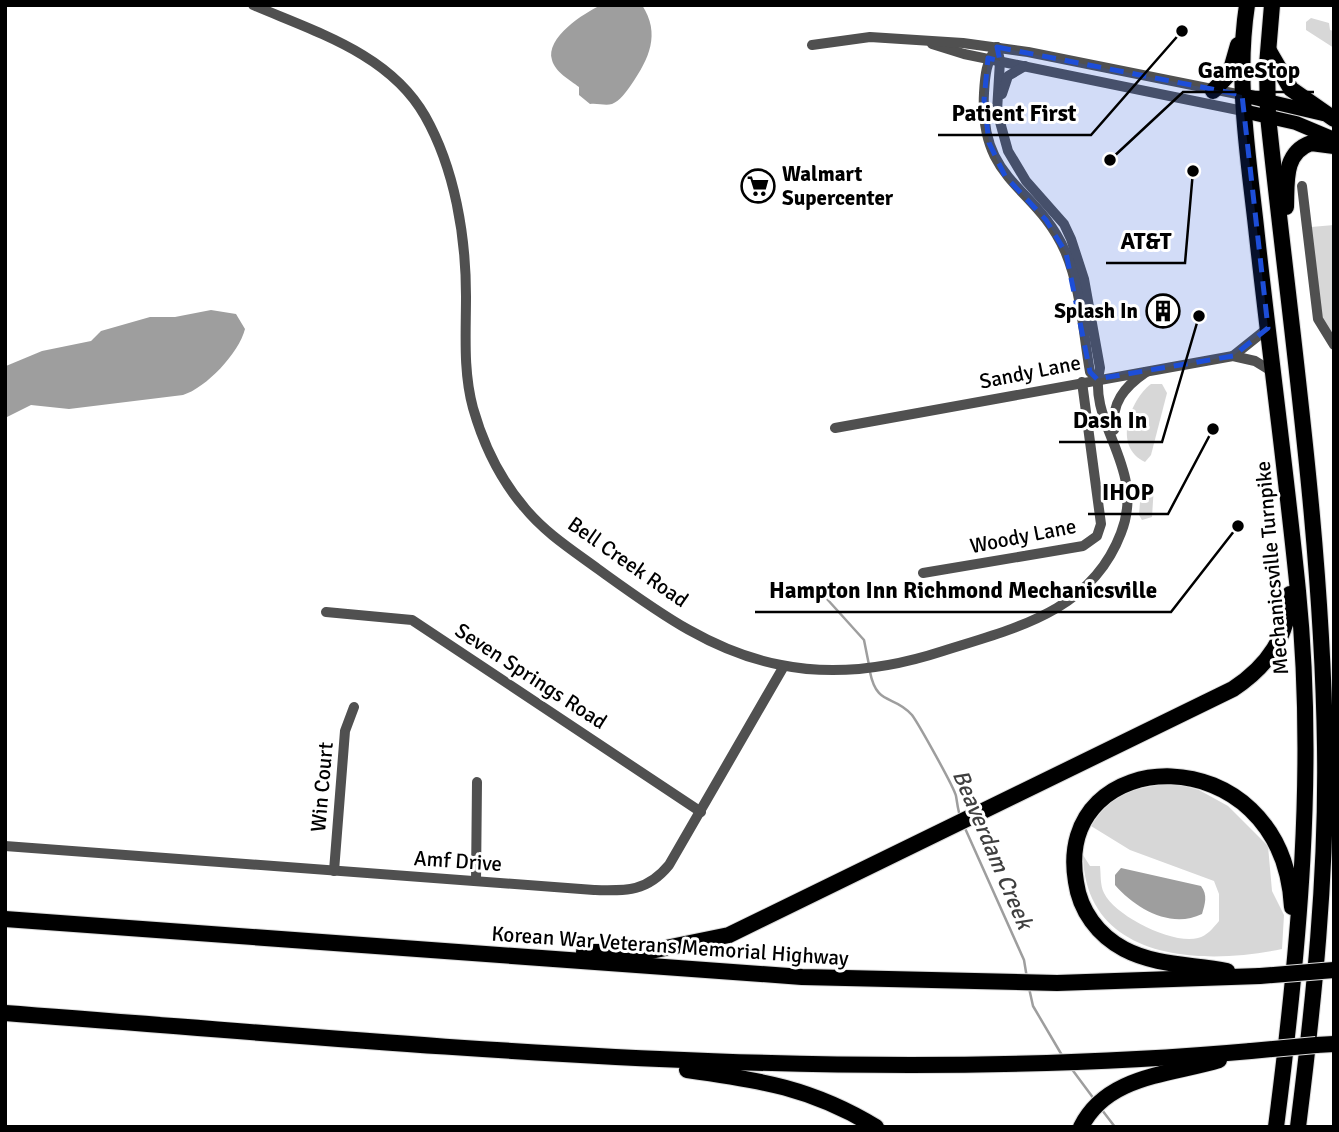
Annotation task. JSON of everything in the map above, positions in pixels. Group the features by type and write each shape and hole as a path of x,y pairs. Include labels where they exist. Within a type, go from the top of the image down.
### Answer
{"highway":[{"name":"Mechanicsville Turnpike","path":"1247,5 1244,26 1243,103 1298,591 1305,725 1303,855 1292,993 1276,1127"},
{"name":"Mechanicsville Turnpike","path":"1272,5 1267,108 1308,470 1318,583 1325,747 1322,895 1311,1028 1298,1127"},
{"path":"1213,91 1230,73 1244,26"},
{"path":"1268,48 1292,89 1334,119"},
{"path":"1283,251 1289,163 1303,146 1319,143 1334,146"},
{"path":"488,955 646,952 701,943 758,923 1233,689 1269,659 1286,625 1290,594 1278,420"},
{"path":"1308,470 1327,611 1334,632"},
{"path":"1253,976 1209,967 1173,964 1135,954 1105,936 1090,918 1076,884 1077,843 1088,817 1116,789 1130,782 1160,775 1194,778 1224,790 1261,820 1278,845 1289,882 1293,913 1292,993"},
{"path":"1314,992 1334,867"},
{"name":"Korean War Veterans Memorial Highway","path":"5,919 802,977 1057,983 1334,971"},
{"path":"5,1013 595,1058 856,1065 1033,1063 1334,1045"},
{"path":"1307,1127 1311,1028"},
{"path":"1269,1127 1287,1030"},
{"path":"1081,1127 1097,1104 1116,1091 1158,1073 1201,1065 1249,1051"},
{"path":"595,1058 736,1076 782,1085 837,1105 876,1127"}],"main road":[{"path":"1243,103 1334,119"},
{"path":"1267,108 1334,139"}],"street":[{"name":"Bell Creek Road","path":"253,5 333,40 381,65 404,86 425,116 442,154 465,255 465,354 474,409 502,476 522,506 569,548 673,621 720,646 784,666 841,670 907,662 1035,621 1058,610 1088,587 1114,551 1128,512 1127,479 1102,406 1097,379 1100,368 1084,279 1071,239 1055,212 1017,169 1000,124 996,103 1000,61 997,47"},
{"path":"812,45 855,38 997,47 1213,91 1243,103"},
{"path":"926,42 1025,66 1243,103"},
{"path":"988,58 997,47"},
{"name":"Bell Creek Road","path":"988,58 984,113 989,143 1005,176 1046,220 1066,253 1073,274 1090,372 1097,379"},
{"path":"1000,124 1004,81 1025,66"},
{"path":"1302,187 1318,319 1334,345"},
{"name":"Sandy Lane","path":"1233,356 1268,328"},
{"name":"Sandy Lane","path":"835,428 1233,356 1255,361 1273,372"},
{"path":"1115,443 1112,419 1117,402 1130,383 1148,370"},
{"name":"Woody Lane","path":"923,573 1083,546 1097,536 1101,524 1082,382"},
{"name":"Seven Springs Road","path":"326,612 412,620 701,812"},
{"name":"Amf Drive","path":"5,846 594,890 636,890 663,873 784,666"},
{"name":"Win Court","path":"334,871 345,731 354,707"},
{"path":"476,881 477,782"}],"highlighted area":[{"path":"997,47 1242,95 1268,328 1233,356 1097,379 1090,372 1066,253 1046,220 1005,176 989,143 984,100 988,58 1000,61"}],"shaded area":[{"path":"601,5 642,5 648,16 652,36 643,66 623,96 609,105 590,104 579,95 579,87 559,72 551,52 554,43 568,27"},
{"path":"1311,18 1329,23 1330,30 1334,31 1334,48 1306,30 1306,22"},
{"path":"1334,225 1334,338 1323,324 1311,227"},
{"path":"211,310 236,314 245,329 229,359 192,391 183,395 69,409 31,405 5,418 6,366 42,351 91,341 101,331 150,317 175,317"},
{"path":"1151,384 1162,384 1167,393 1151,455 1145,462 1135,455 1129,446 1127,435 1131,412 1143,391"},
{"path":"1149,483 1154,485 1152,517 1142,520 1139,515 1141,490"},
{"path":"1174,783 1199,790 1228,806 1268,846 1272,891 1284,915 1282,949 1251,954 1184,955 1153,948 1126,936 1104,917 1089,890 1083,855 1090,866 1100,866 1101,883 1110,902 1146,927 1187,939 1204,935 1219,921 1219,894 1214,881 1130,850 1091,826 1108,805 1126,793"},
{"path":"1121,868 1201,886 1205,896 1202,914 1190,918 1166,918 1144,909 1115,885 1115,875"}],"waterway":[{"name":"Beaverdam Creek","path":"827,599 864,640 869,665"},
{"name":"Beaverdam Creek","path":"870,672 877,691 899,704 916,720 954,790 960,817"},
{"name":"Beaverdam Creek","path":"964,826 1024,960 1027,978"},
{"name":"Beaverdam Creek","path":"1029,988 1033,1006 1063,1057"},
{"name":"Beaverdam Creek","path":"1071,1068 1094,1099"},
{"name":"Beaverdam Creek","path":"1102,1110 1115,1127"}],"place":[{"name":"Patient First","path":"1182,31"},
{"name":"GameStop","path":"1110,160"},
{"name":"AT&T","path":"1193,171"},
{"name":"Walmart Supercenter","path":"758,186"},
{"name":"Splash In","path":"1163,311"},
{"name":"Dash In","path":"1199,316"},
{"name":"IHOP","path":"1213,429"},
{"name":"Hampton Inn Richmond Mechanicsville","path":"1238,526"}]}
